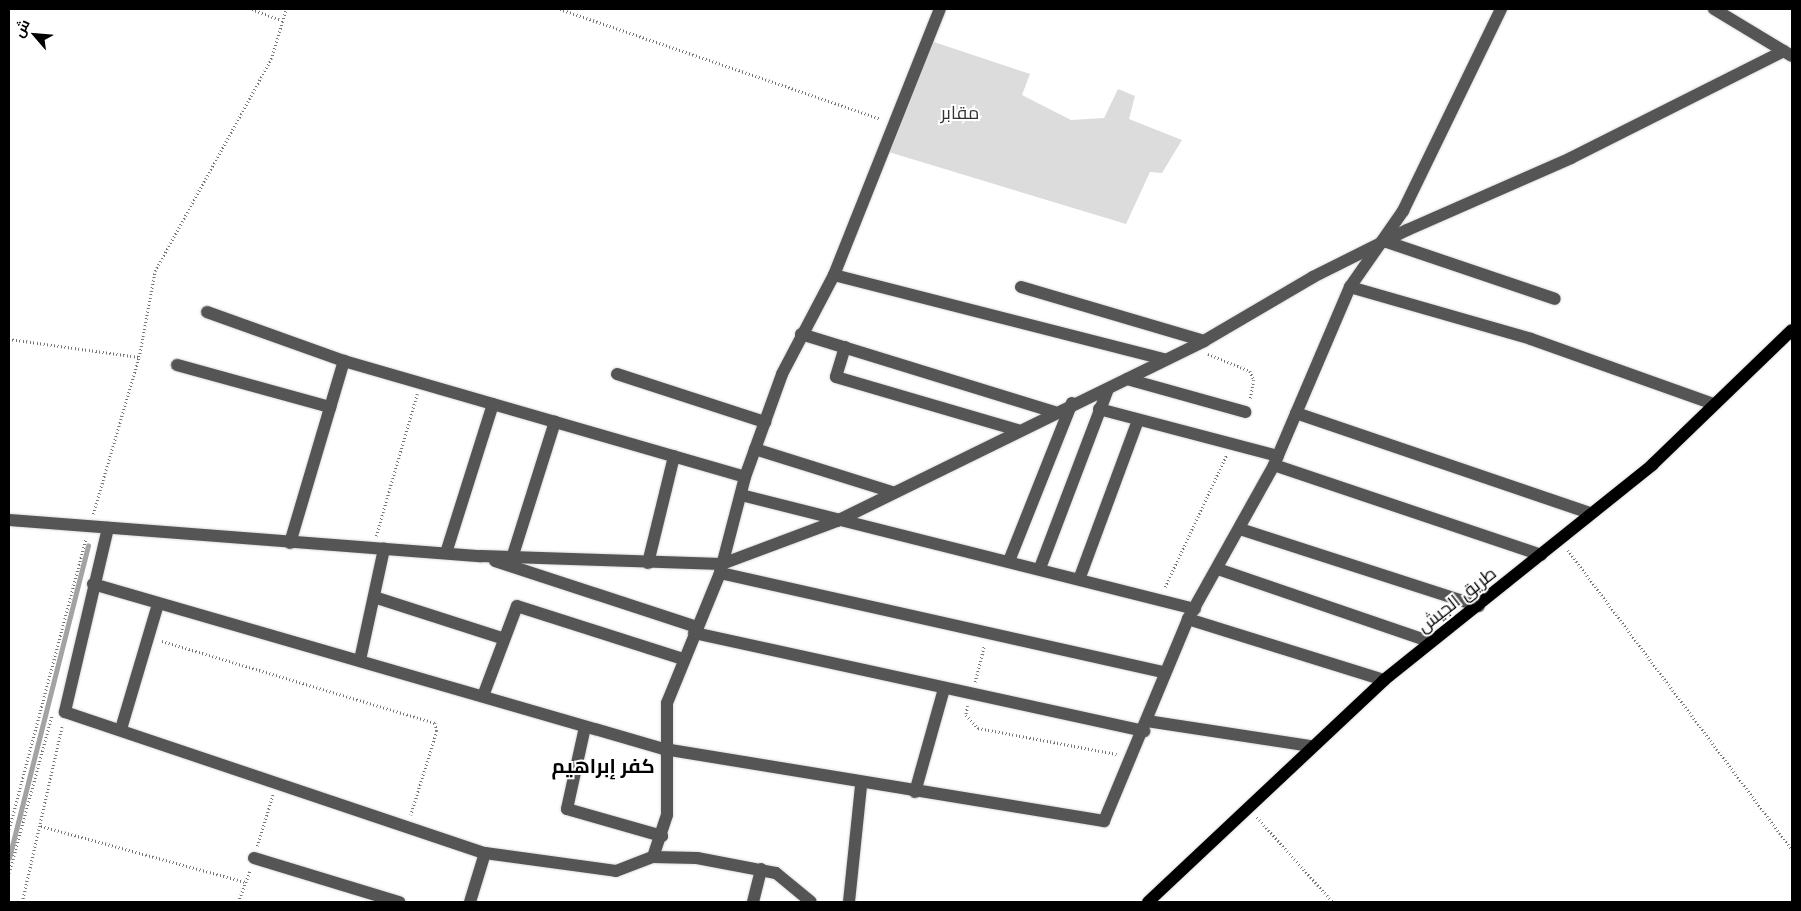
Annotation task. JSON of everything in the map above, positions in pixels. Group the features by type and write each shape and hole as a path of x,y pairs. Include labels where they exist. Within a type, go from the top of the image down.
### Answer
{"main road":[{"name":"طريق الجيش","path":"1148,902 1310,746 1384,680 1430,642 1479,606 1590,513 1652,465 1792,330"}],"street":[{"path":"653,857 662,836 668,794 664,749 667,703 683,658 721,568 745,477 765,422 801,334 834,275 896,125 940,9"},
{"path":"93,584 664,749 860,785 1104,821 1145,726 1164,672 1192,614 1276,460 1350,287 1383,245 1428,164 1468,71 1500,9"},
{"path":"1714,9 1788,53"},
{"path":"721,568 837,521 1072,403 1108,389 1164,359 1204,341 1313,277 1571,158 1788,53"},
{"path":"1383,245 1555,299"},
{"path":"834,275 1164,359"},
{"path":"1021,287 1204,341"},
{"path":"1350,287 1531,339 1714,404"},
{"path":"207,312 344,361 745,477"},
{"path":"801,334 1054,412"},
{"path":"845,347 836,377 1017,430"},
{"path":"290,543 344,361"},
{"path":"176,365 330,407"},
{"path":"617,374 765,422"},
{"path":"1127,379 1246,412"},
{"path":"1040,568 1108,389"},
{"path":"1010,561 1072,403"},
{"path":"446,553 493,404"},
{"path":"1100,409 1232,444 1541,555"},
{"path":"1296,413 1590,513"},
{"path":"1080,578 1138,420"},
{"path":"512,558 555,422"},
{"path":"755,448 892,492"},
{"path":"648,563 674,456"},
{"path":"741,495 837,521 1080,578 1159,600 1192,614 1384,680"},
{"path":"9,520 290,543 481,556 721,568 988,629 1164,672"},
{"path":"108,528 93,584 65,712 121,729 407,828 486,853 616,871 653,857 697,858 761,869 788,879 811,902"},
{"path":"1240,529 1479,606"},
{"path":"360,660 374,597 378,549"},
{"path":"481,556 696,630 944,689 1145,726 1310,746"},
{"path":"1218,568 1430,642"},
{"path":"374,597 502,638"},
{"path":"121,729 158,604"},
{"path":"483,696 502,638 517,606 683,658"},
{"path":"915,792 944,689"},
{"path":"585,727 567,809 662,836"},
{"path":"848,902 860,785"},
{"path":"470,902 486,853"},
{"path":"254,858 399,902"},
{"path":"752,902 761,869"}],"path":[{"path":"252,9 281,20"},
{"path":"9,829 89,526 139,357 155,271 271,59 281,20 286,9"},
{"path":"560,9 896,125"},
{"path":"9,340 139,357"},
{"path":"1188,348 1250,370 1254,391 1246,412"},
{"path":"378,549 420,383"},
{"path":"1159,600 1232,444"},
{"path":"1559,539 1792,849"},
{"path":"147,636 435,723 437,731 407,828"},
{"path":"22,902 41,826 65,712"},
{"path":"1247,807 1333,902"},
{"path":"41,826 246,882"}],"green space":[{"name":"مقابر","path":"925,39 1030,74 1022,95 1071,120 1104,118 1118,89 1135,96 1129,119 1182,140 1162,173 1150,172 1126,224 882,150"}],"waterway":[{"path":"9,858 88,546"}],"district":[{"name":"كفر إبراهيم","path":"603,766"}]}
